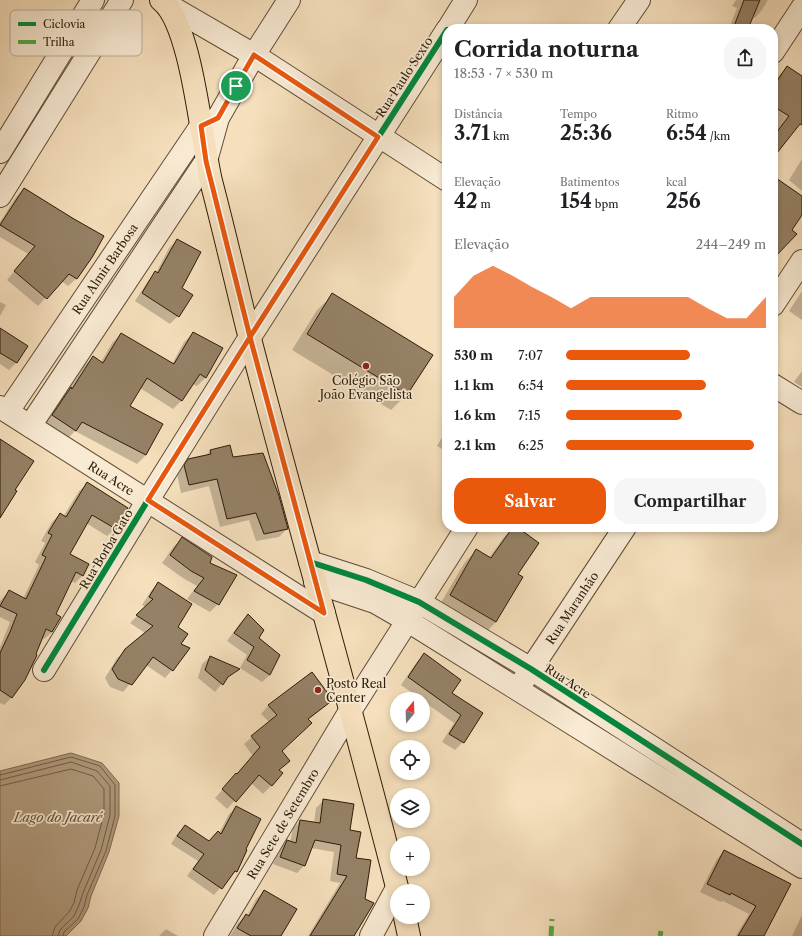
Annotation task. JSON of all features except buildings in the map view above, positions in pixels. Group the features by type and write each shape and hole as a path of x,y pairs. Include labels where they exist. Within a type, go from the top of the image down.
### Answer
{"main road":[{"path":"164,2 181,32 190,65 210,122 206,161 250,337 397,884"},
{"path":"406,924 409,936"}],"street":[{"path":"88,10 94,0"},
{"path":"116,10 122,0"},
{"name":"Rua Almir Barbosa","path":"4,409 210,122 289,0"},
{"name":"Rua Paulo Sexto","path":"451,24 466,0"},
{"path":"623,24 639,0"},
{"path":"164,2 254,55 378,137 442,177"},
{"path":"778,44 802,8"},
{"name":"Rua Paulo Sexto","path":"250,337 442,38"},
{"path":"21,163 1,151 60,56"},
{"path":"0,196 87,56"},
{"name":"Rua Almir Barbosa","path":"30,426 206,161"},
{"path":"778,297 802,261"},
{"name":"Rua Borba Gato","path":"44,670 250,337"},
{"path":"778,388 802,403"},
{"name":"Rua Acre","path":"4,409 324,613"},
{"name":"Rua Sete de Setembro","path":"215,936 350,711 464,532"},
{"name":"Rua Maranhão","path":"518,689 622,532"},
{"name":"Rua Acre","path":"310,562 366,580 419,602 531,669 802,844"},
{"path":"316,582 375,602 408,621 802,867"},
{"path":"370,936 390,902"}],"water":[{"name":"Lago do Jacaré","path":"71,753 102,763 119,783 119,816 109,852 91,896 88,908 81,921 66,936 0,936 0,771"}],"marked path":[{"path":"551,936 552,919"},
{"path":"660,936 661,931"}],"cycle path":[{"path":"44,670 250,337 442,38"},
{"path":"310,562 366,580 419,602 531,669 802,844"}],"place":[{"name":"Colégio São João Evangelista","path":"366,366"},
{"name":"Posto Real Center","path":"318,690"}],"route":[{"path":"236,86 218,118 201,126 206,161 250,337 148,500 324,613 250,337 378,137 254,55 236,86"}]}
